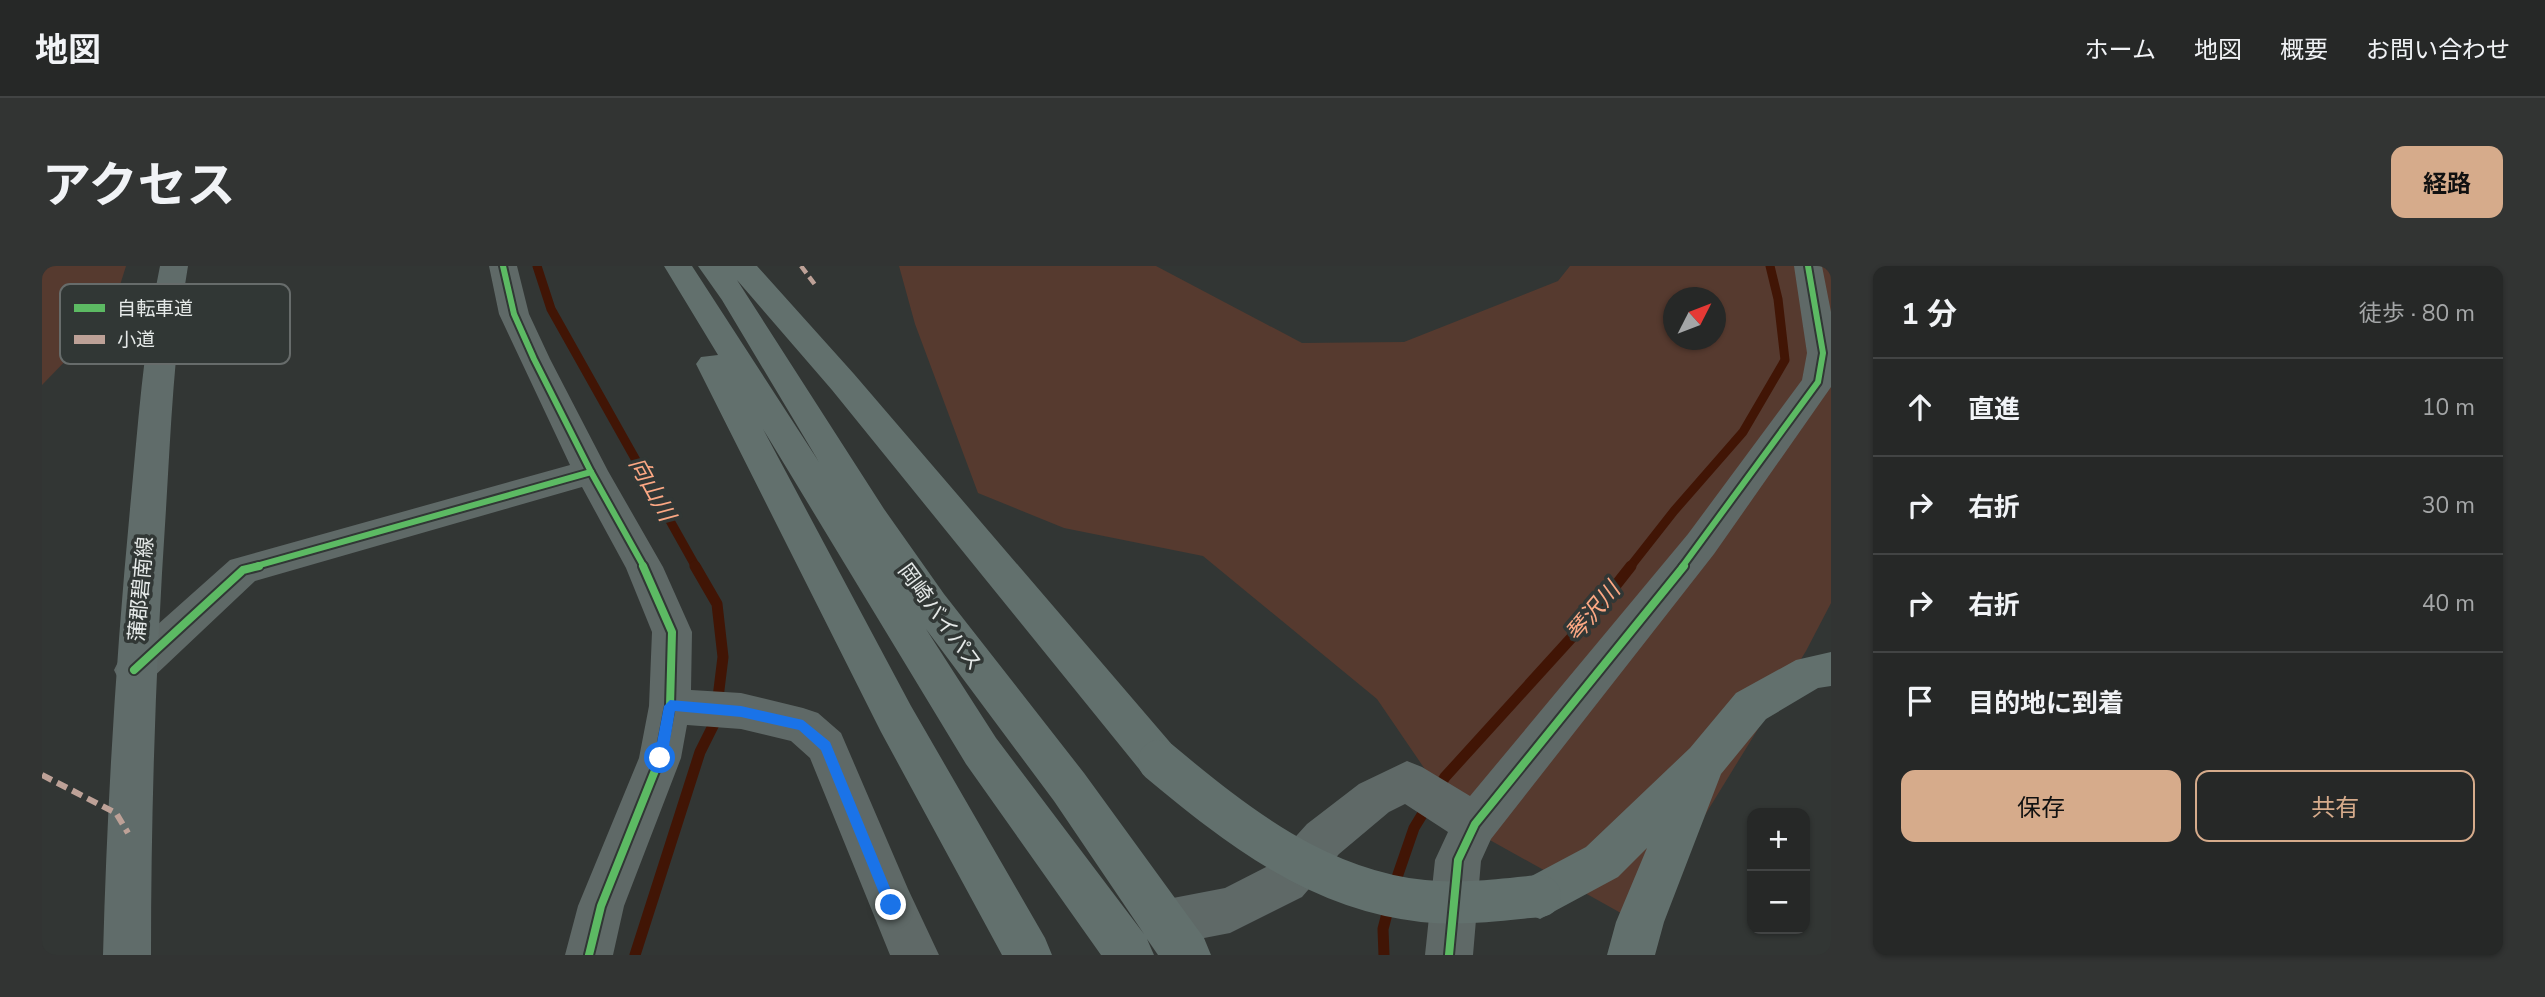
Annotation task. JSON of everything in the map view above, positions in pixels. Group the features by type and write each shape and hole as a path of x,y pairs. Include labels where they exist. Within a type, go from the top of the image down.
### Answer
{"highway":[{"path":"661,266 895,719 1028,955"},
{"name":"岡崎バイパス","path":"678,266 981,751 1129,955"},
{"name":"岡崎バイパス","path":"712,266 735,297 871,520 930,605 1180,938"},
{"path":"741,266 843,382 1159,761 1234,824 1280,853 1348,886 1409,900 1482,902 1540,896 1602,862 1705,762 1751,706 1810,672 1831,669"},
{"path":"1636,938 1705,762"}],"main road":[{"name":"蒲郡碧南線","path":"170,284 174,266"},
{"name":"蒲郡碧南線","path":"127,955 134,670 160,364"}],"street":[{"path":"503,266 514,314 591,472 644,567 672,632 678,706 601,906 589,955"},
{"path":"1449,955 1458,860 1470,821 1701,544 1818,382 1827,354 1808,266"},
{"path":"134,670 243,570 591,472"},
{"path":"678,706 728,710 803,726 825,746 891,905 915,955"},
{"path":"1180,938 1286,881 1323,839 1374,798 1407,781 1470,821"}],"shaded area":[{"path":"42,266 126,266 120,284 60,284 60,364 62,364 42,385"},
{"path":"899,266 1156,266 1302,343 1404,342 1558,281 1570,266 1831,266 1831,603 1806,651 1705,815 1628,917 1463,825 1377,699 1203,556 1064,528 978,493 915,324"}],"waterway":[{"name":"向山川","path":"537,266 551,309 696,567"},
{"name":"琴沢川","path":"1630,567 1674,511 1743,432 1785,360 1778,299 1770,266"},
{"path":"635,955 700,752 715,722 723,657 717,604 695,566"},
{"name":"琴沢川","path":"1436,791 1445,777 1594,613 1631,566"},
{"name":"琴沢川","path":"1394,886 1414,828 1428,805"},
{"name":"琴沢川","path":"1384,955 1383,929 1390,902"}],"marked path":[{"path":"801,266 816,286"},
{"path":"42,775 116,813 128,833"}],"cycle path":[{"path":"503,266 514,314 534,359 591,472 644,567 672,632 670,706 660,758 601,906 589,955"},
{"path":"1449,955 1458,860 1475,824 1701,544 1818,382 1823,353 1808,266"},
{"path":"134,670 243,570 591,472"}],"route":[{"path":"660,758 670,706 741,711 803,726 825,746 891,905"}]}
